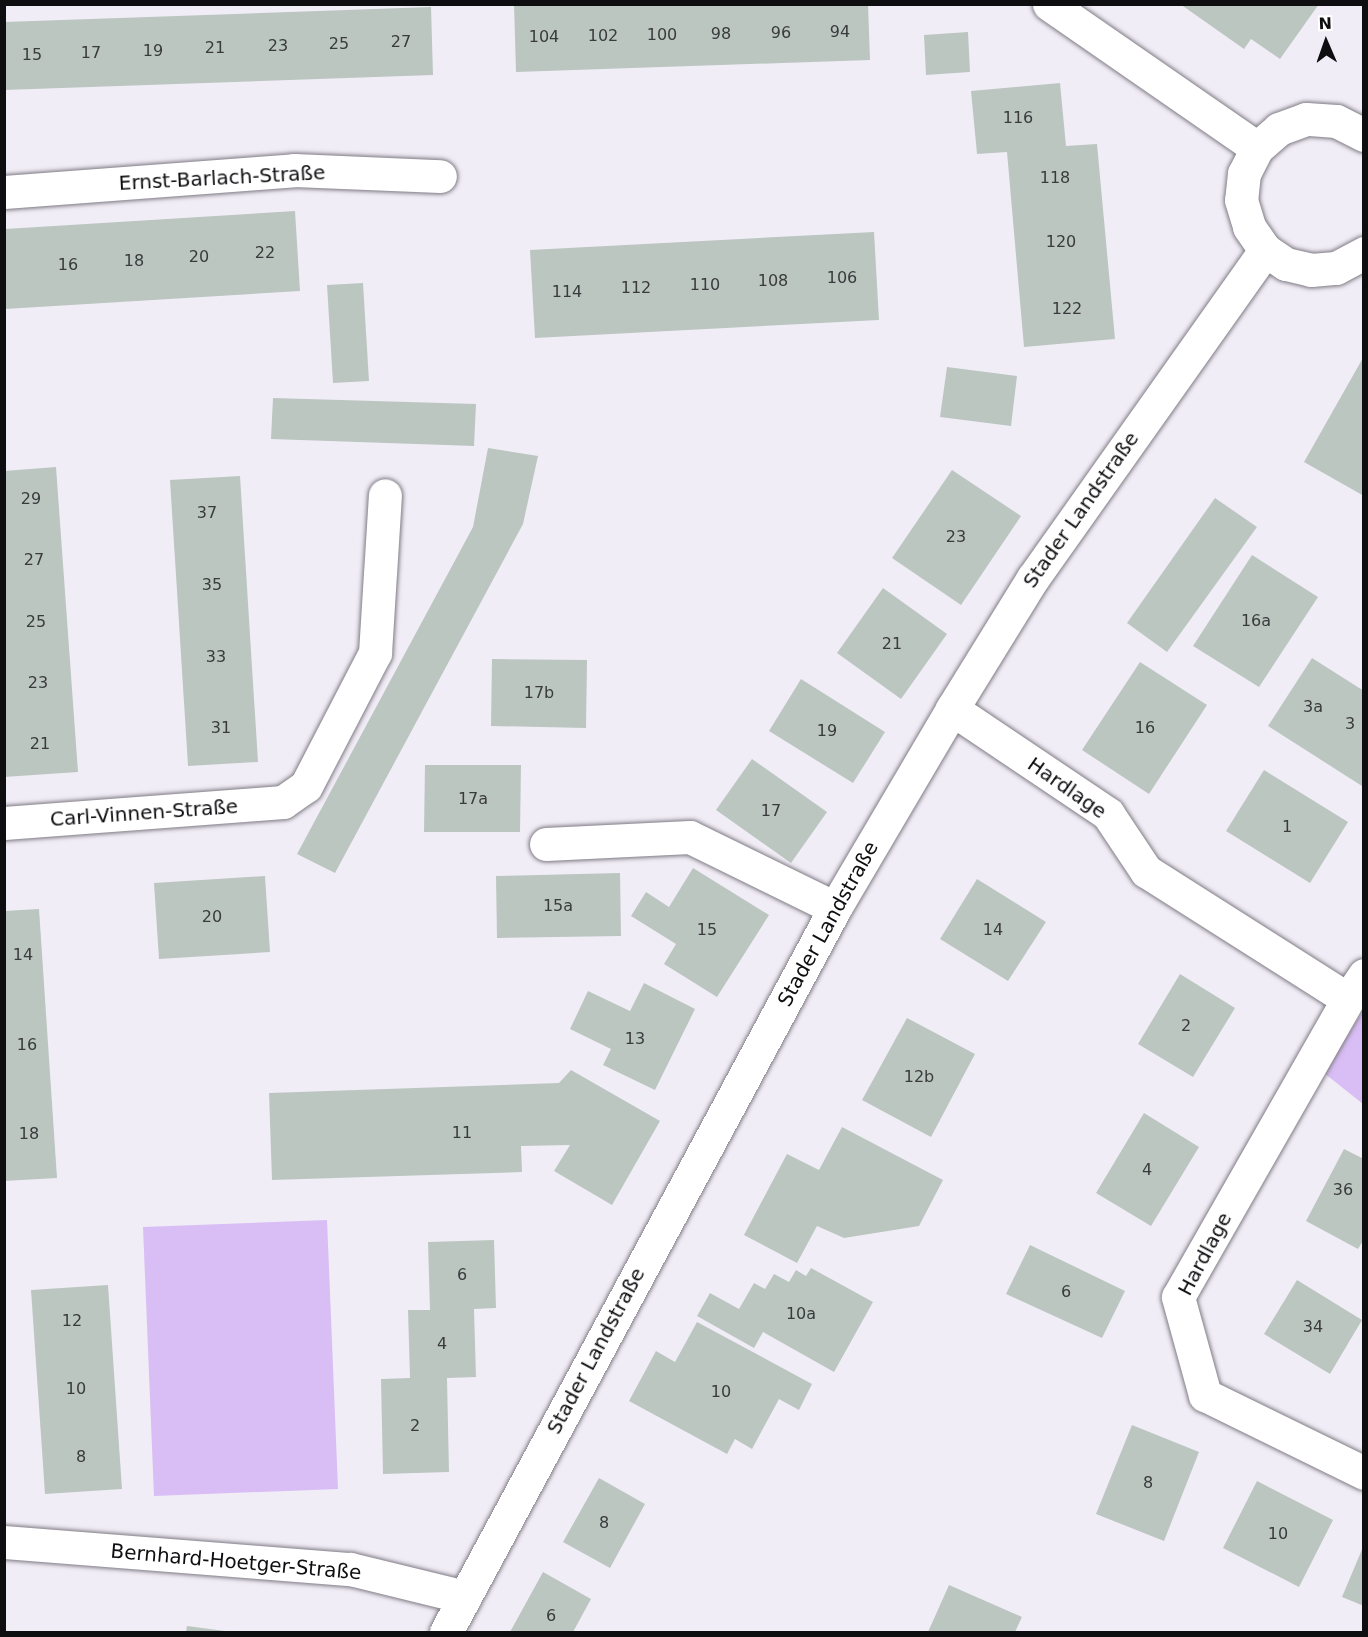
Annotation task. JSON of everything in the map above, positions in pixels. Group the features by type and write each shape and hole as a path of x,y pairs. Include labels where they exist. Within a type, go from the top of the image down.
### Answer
{"street":[{"path":"1049,4 1257,148"},
{"path":"1363,134 1336,121 1306,119 1279,129 1257,148 1244,173 1241,200 1249,227 1265,250 1311,270 1336,268 1364,253"},
{"name":"Ernst-Barlach-Straße","path":"4,192 294,170 440,176"},
{"name":"Stader Landstraße","path":"447,1632 835,908 952,709 1033,578 1265,250"},
{"name":"Carl-Vinnen-Straße","path":"4,824 283,802 306,786 375,653 385,495"},
{"name":"Hardlage","path":"952,709 1108,814 1146,871 1356,987 1178,1297 1205,1395 1364,1473"},
{"path":"546,844 690,837 835,908"},
{"name":"Bernhard-Hoetger-Straße","path":"4,1542 350,1569 465,1597"}],"shaded area":[{"path":"1363,1011 1363,1104 1324,1073"},
{"path":"327,1220 338,1489 154,1496 143,1227"}],"building":[{"path":"514,4 868,4 870,60 516,72"},
{"path":"1180,4 1319,4 1280,59 1251,39 1244,49"},
{"path":"431,7 433,75 4,90 4,22"},
{"path":"968,32 970,72 926,75 924,35"},
{"path":"1060,83 1066,146 1097,144 1115,339 1024,347 1007,152 977,154 971,91"},
{"path":"295,211 300,291 5,309 5,229"},
{"path":"874,232 879,320 535,338 530,250"},
{"path":"363,283 369,381 333,383 327,285"},
{"path":"1364,356 1364,496 1304,462"},
{"path":"947,367 1017,376 1011,426 940,417"},
{"path":"273,398 476,404 474,446 271,439"},
{"path":"488,448 538,456 523,524 335,873 297,854 473,527"},
{"path":"56,467 78,772 4,777 4,471"},
{"path":"952,470 1021,516 961,605 892,558"},
{"path":"240,476 258,762 188,766 170,480"},
{"path":"1215,498 1257,527 1167,652 1127,623"},
{"path":"1252,555 1318,597 1259,687 1193,646"},
{"path":"883,588 947,634 901,699 837,653"},
{"path":"1312,658 1364,691 1362,786 1268,726"},
{"path":"492,659 587,660 586,728 491,726"},
{"path":"1140,662 1207,705 1149,794 1082,750"},
{"path":"801,679 885,732 853,783 769,731"},
{"path":"752,759 827,812 791,863 716,810"},
{"path":"425,765 521,765 520,832 424,832"},
{"path":"1264,770 1348,822 1310,883 1226,831"},
{"path":"693,868 769,915 717,997 664,964 676,944 631,916 646,892 669,907"},
{"path":"620,873 621,936 497,938 496,876"},
{"path":"265,876 270,952 159,959 154,883"},
{"path":"977,879 1046,922 1008,981 940,939"},
{"path":"39,909 57,1178 4,1181 4,911"},
{"path":"1180,974 1235,1008 1193,1077 1138,1044"},
{"path":"644,983 695,1009 655,1090 603,1065 611,1049 570,1029 588,991 630,1011"},
{"path":"907,1018 975,1054 931,1137 862,1100"},
{"path":"571,1070 660,1121 612,1205 554,1171 570,1145 521,1146 522,1172 272,1180 269,1093 559,1083"},
{"path":"1144,1113 1199,1147 1151,1226 1096,1193"},
{"path":"842,1127 943,1180 919,1226 844,1238 817,1226 797,1263 744,1235 787,1154 819,1170"},
{"path":"1344,1149 1364,1159 1364,1239 1358,1249 1306,1221"},
{"path":"494,1240 496,1308 474,1309 476,1377 447,1378 449,1472 383,1474 381,1379 410,1378 408,1310 430,1310 428,1242"},
{"path":"1030,1245 1125,1291 1102,1338 1006,1294"},
{"path":"811,1268 873,1302 834,1372 763,1332 754,1348 697,1316 710,1293 739,1309 754,1283 765,1289 774,1274 789,1282 796,1270 806,1276"},
{"path":"1297,1280 1362,1320 1330,1374 1264,1334"},
{"path":"108,1285 122,1489 45,1494 31,1290"},
{"path":"697,1322 812,1384 799,1410 779,1399 752,1449 735,1439 727,1454 629,1401 656,1351 675,1362"},
{"path":"1132,1425 1199,1452 1164,1541 1096,1514"},
{"path":"599,1478 645,1504 610,1568 563,1542"},
{"path":"1257,1481 1333,1520 1299,1587 1223,1548"},
{"path":"1364,1547 1364,1606 1342,1597"},
{"path":"543,1572 591,1599 573,1632 510,1632"},
{"path":"949,1585 1022,1617 1015,1632 928,1632"},
{"path":"187,1626 225,1631 225,1632 186,1632"}]}
